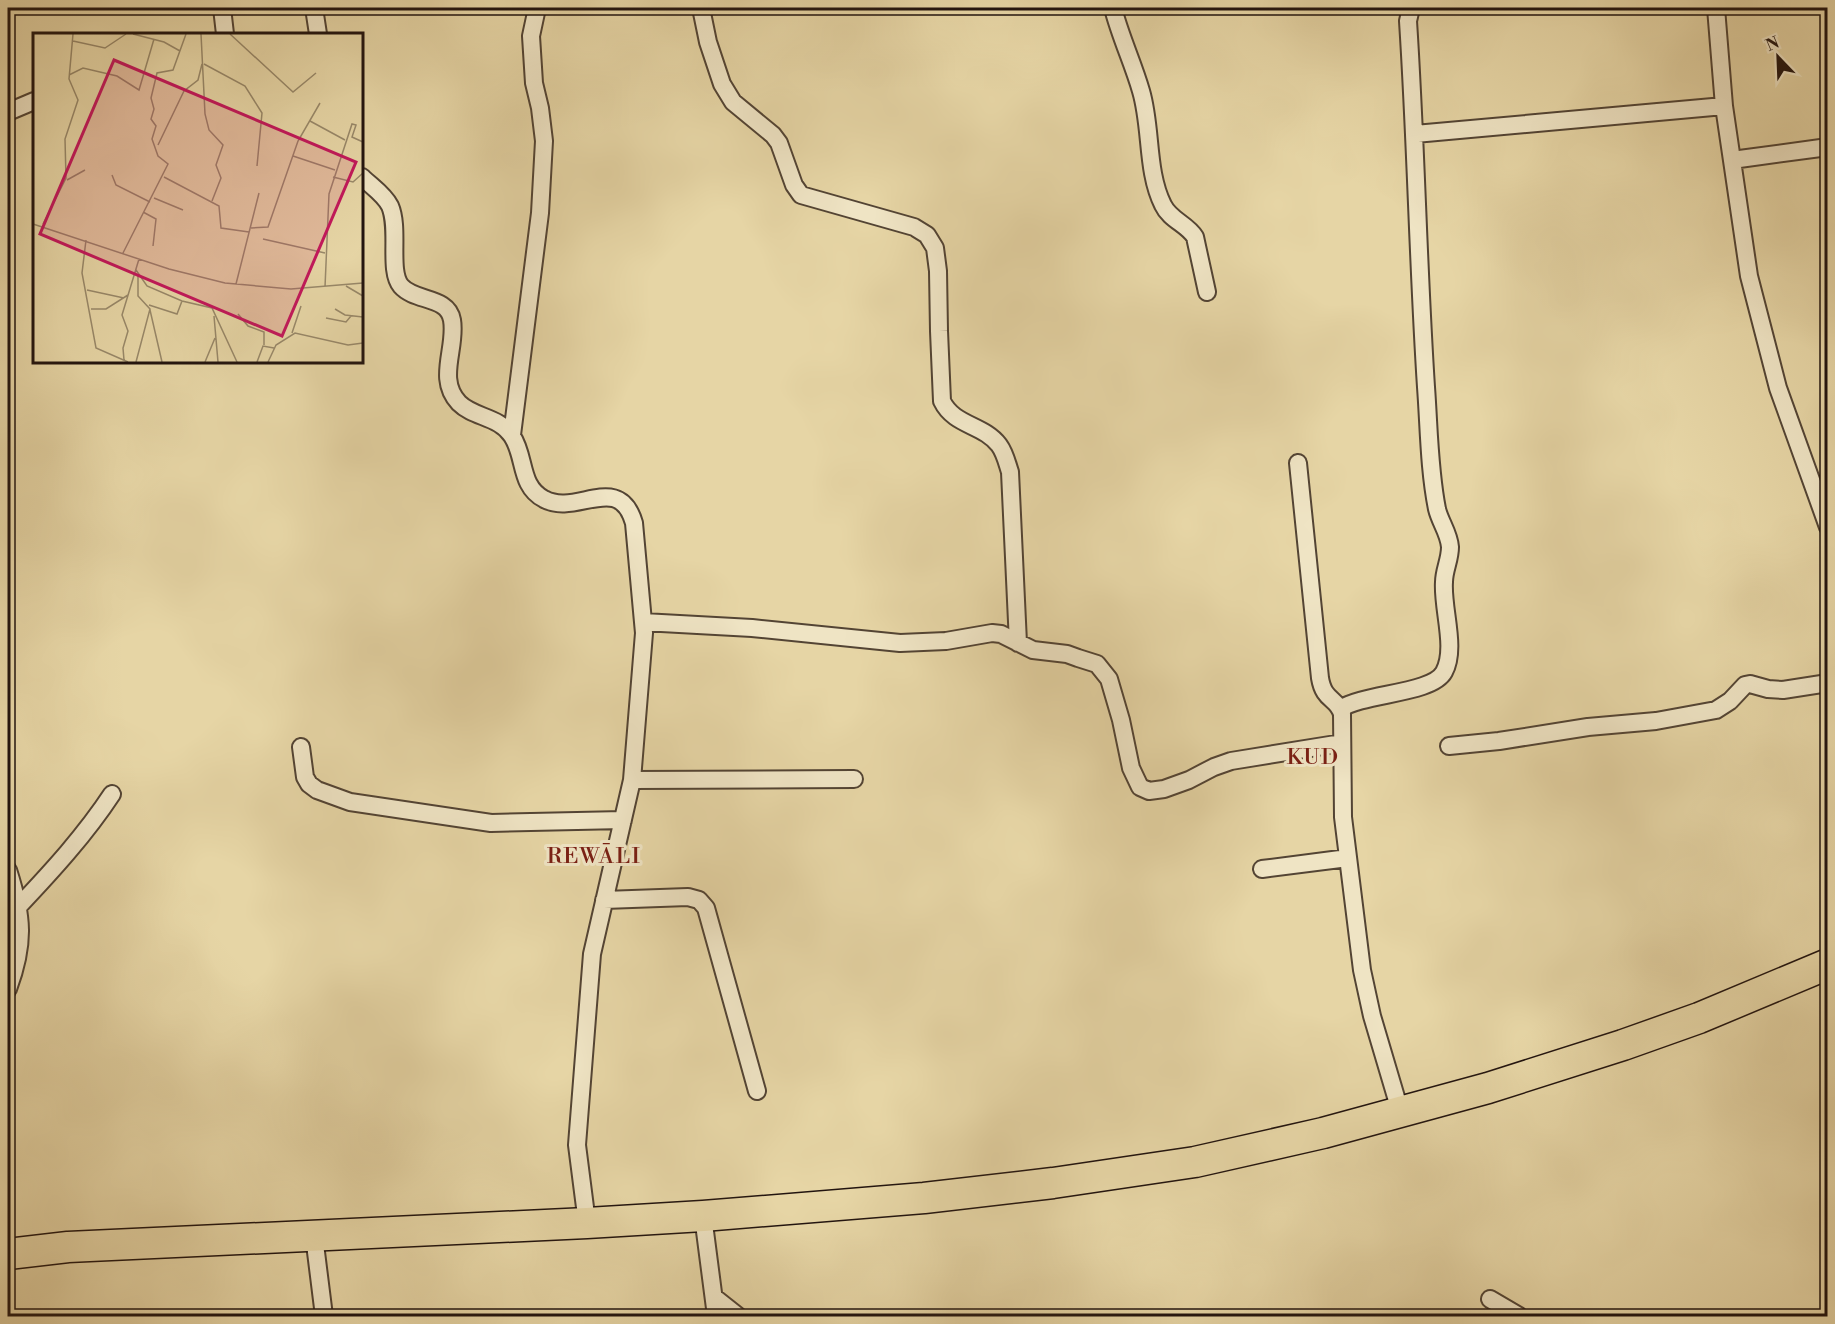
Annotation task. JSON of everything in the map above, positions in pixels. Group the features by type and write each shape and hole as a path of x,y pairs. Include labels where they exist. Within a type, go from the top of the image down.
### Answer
{"highway":[{"path":"8,1254 68,1247 703,1216 924,1198 1064,1182 1195,1161 1401,1114 1623,1045 1699,1018 1827,964"}],"street":[{"path":"222,8 225,33"},
{"path":"314,8 318,33"},
{"path":"537,8 531,36 534,83 544,141 540,213 512,435 528,484 531,490 544,499 553,503 569,503 608,496 618,499 630,511 634,523 644,633 632,780 592,954 577,1145 587,1223"},
{"path":"701,8 708,42 722,84 733,102 773,135 779,143 794,185 801,195 914,227 927,235 935,248 938,271 942,401 953,417 984,433 998,444 1006,458 1010,472 1018,643"},
{"path":"1113,8 1123,44 1142,92 1156,188 1163,206 1171,217 1191,231 1195,237 1207,292"},
{"path":"1340,709 1348,703 1362,699 1429,685 1440,679 1448,660 1444,581 1450,557 1450,544 1437,510 1432,469 1419,276 1415,134 1408,21 1411,8"},
{"path":"1716,8 1724,106 1749,276 1778,388 1827,527"},
{"path":"8,112 33,101"},
{"path":"1415,134 1724,106"},
{"path":"1732,160 1827,147"},
{"path":"363,178 383,196 390,206 396,238 395,273 398,281 410,294 424,300 441,303 449,311 452,333 448,385 451,393 460,404 496,421 512,435"},
{"path":"1298,463 1320,678 1324,693 1340,709 1343,817 1362,970 1372,1016 1401,1114"},
{"path":"643,622 752,628 900,644 946,641 992,633 1001,634 1033,650 1067,654 1097,664 1109,679 1121,720 1131,768 1140,787 1149,791 1164,789 1189,780 1231,761 1342,743"},
{"path":"1449,746 1499,741 1588,727 1656,721 1716,710 1730,701 1745,685 1750,684 1783,690 1827,683"},
{"path":"301,747 305,777 309,784 317,790 350,802 491,823 623,820"},
{"path":"632,780 854,779"},
{"path":"18,908 94,821 112,794"},
{"path":"1262,869 1348,858"},
{"path":"8,870 18,908 21,938 17,964 8,989"},
{"path":"604,900 688,897 699,900 706,908 758,1091"},
{"path":"703,1216 716,1317"},
{"path":"314,1236 324,1317"},
{"path":"714,1297 738,1317"},
{"path":"1490,1299 1520,1317"}],"district":[{"name":"KUD","path":"1313,757"},
{"name":"REWĀLI","path":"594,856"}]}
